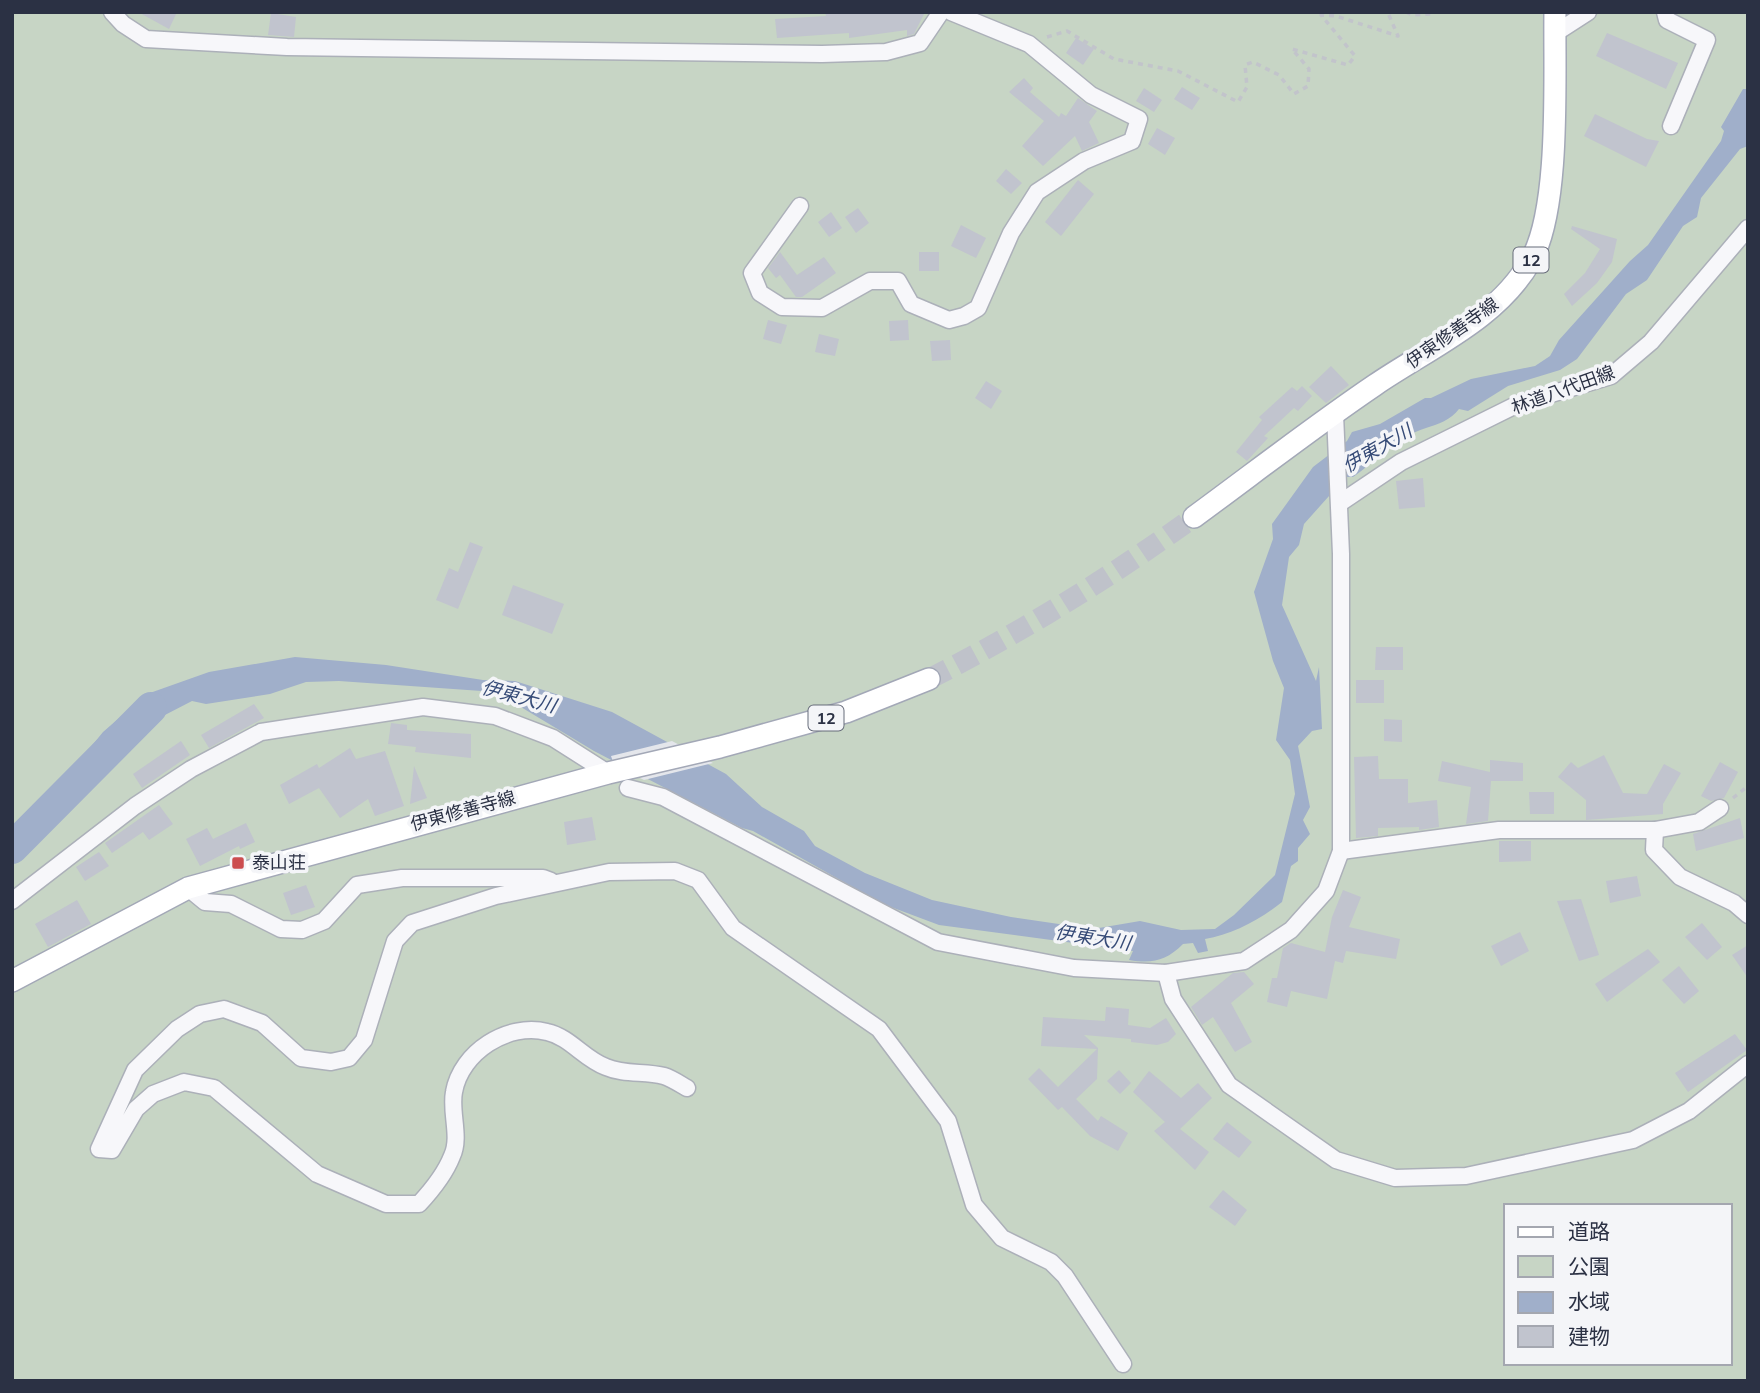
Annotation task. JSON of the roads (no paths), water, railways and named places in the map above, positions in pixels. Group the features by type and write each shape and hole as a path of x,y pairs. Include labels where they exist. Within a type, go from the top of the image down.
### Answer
{"main road":[{"name":"伊東修善寺線","path":"1194,517 1335,414 1501,299 1532,259 1547,212 1552,145 1555,23"},
{"name":"伊東修善寺線","path":"12,981 188,888 607,772 631,777 720,747 846,712 929,680"}],"street":[{"path":"112,12 123,24 146,39 287,47 822,54 886,52 919,43 941,12"},
{"path":"800,205 752,273 760,293 782,307 822,308 870,281 898,281 911,304 949,320 978,308 1011,233 1037,192 1084,161 1132,141 1139,119 1091,95 1029,44 951,12"},
{"path":"1555,23 1588,12"},
{"path":"1665,12 1667,20 1707,40 1671,126"},
{"name":"林道八代田線","path":"1340,503 1401,462 1518,404 1611,376 1651,342 1748,228"},
{"path":"631,777 663,797 938,942 1074,968 1166,973 1244,961 1291,930 1326,891 1341,850 1340,503 1335,414"},
{"path":"12,901 135,806 191,769 261,732 423,707 495,716 553,738 607,772"},
{"path":"1341,850 1499,830 1655,830 1699,822 1720,808"},
{"path":"1655,830 1654,850 1680,877 1734,903 1748,915"},
{"path":"687,1088 665,1076 634,1074 604,1067 561,1036 545,1031 516,1030 497,1037 482,1048 468,1065 454,1091 454,1154 435,1187 419,1204 386,1204 317,1174 214,1088 184,1082 153,1094 136,1109 111,1150 99,1149 135,1070 177,1029 200,1014 224,1009 262,1023 301,1058 331,1062 349,1058 364,1040 396,941 412,923 496,896 609,872 675,871 698,880 733,928 879,1029 948,1121 974,1205 1002,1238 1051,1262 1065,1276 1123,1364"},
{"path":"188,888 205,902 231,904 281,929 302,930 324,920 357,885 402,878 543,878 559,884"},
{"path":"1166,973 1173,999 1229,1085 1336,1160 1395,1178 1466,1176 1633,1140 1689,1111 1748,1064"}],"water":[{"path":"1743,89 1748,89 1748,146 1740,149 1701,198 1697,217 1683,226 1647,280 1626,294 1577,359 1560,370 1508,386 1468,411 1459,409 1444,421 1406,437 1353,477 1346,477 1304,524 1299,545 1289,557 1282,605 1316,681 1319,667 1322,729 1312,731 1298,746 1310,807 1303,820 1310,834 1298,848 1298,861 1291,866 1282,902 1246,925 1205,939 1208,951 1198,953 1193,943 1183,944 1165,958 1137,961 1129,960 1133,951 939,925 883,904 753,831 742,828 594,751 496,692 339,681 306,682 270,694 206,704 192,701 105,746 72,797 82,758 103,732 147,694 209,672 295,657 386,665 483,680 515,681 612,712 726,774 762,807 804,831 815,846 865,873 932,900 1011,917 1093,929 1140,921 1181,930 1215,929 1234,915 1275,875 1295,794 1290,760 1276,740 1284,688 1273,661 1254,592 1273,539 1272,524 1313,467 1347,441 1352,432 1380,424 1425,398 1431,398 1471,379 1535,366 1550,356 1559,340 1630,261 1648,245 1721,141 1724,131 1721,127"}],"waterway":[{"name":"伊東大川","path":"12,848 151,708"}],"tunnel":[{"path":"929,679 1064,603 1194,517"}],"place":[{"name":"泰山荘","path":"238,863"}]}
